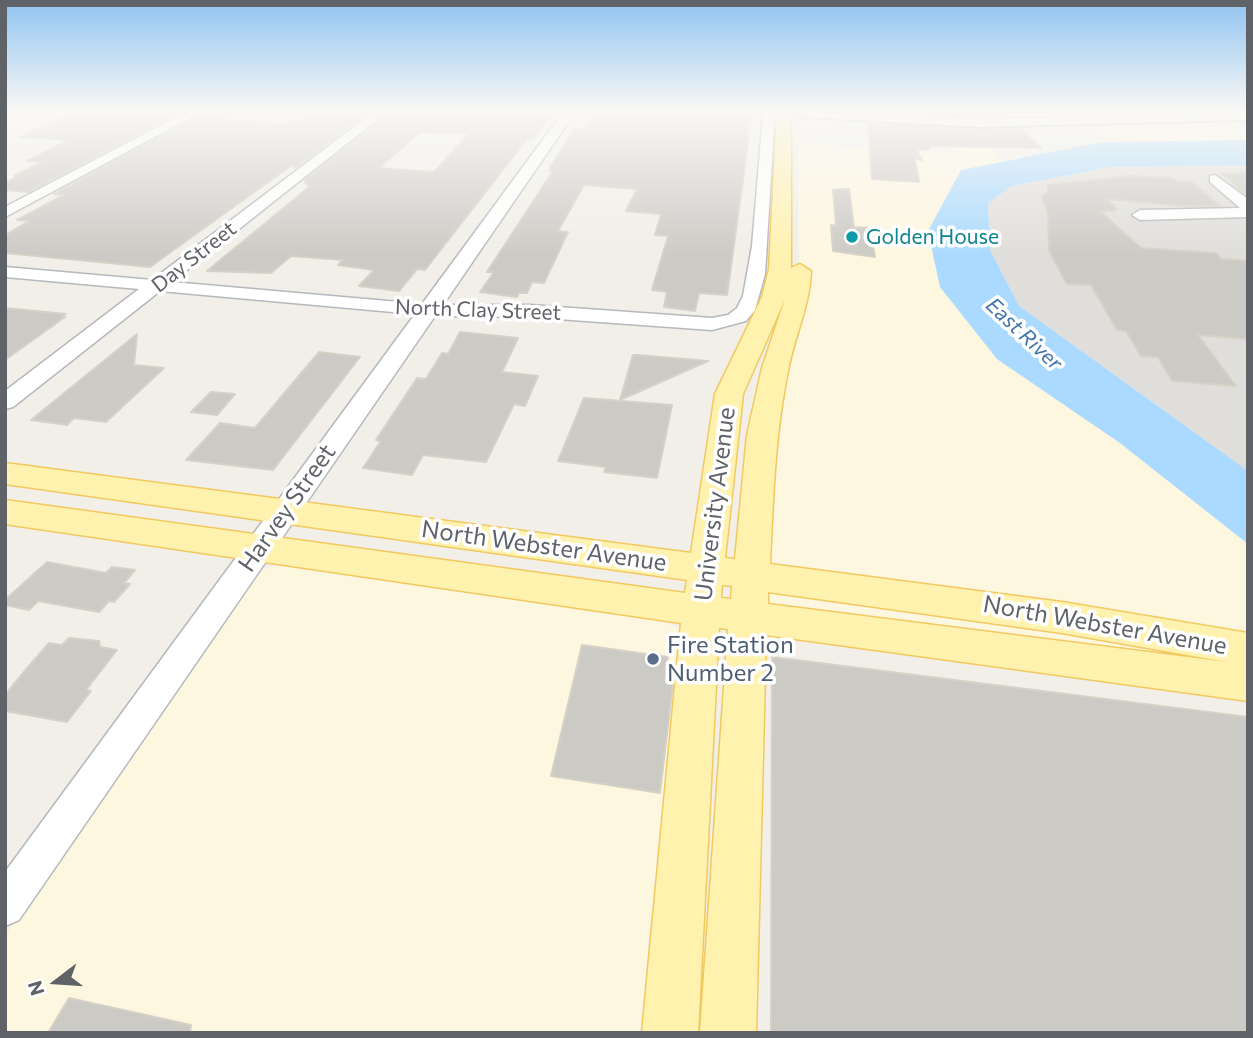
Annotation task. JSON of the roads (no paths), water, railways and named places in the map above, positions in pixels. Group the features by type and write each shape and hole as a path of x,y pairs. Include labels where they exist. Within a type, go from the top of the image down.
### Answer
{"main road":[{"name":"University Avenue","path":"670,1033 704,590 729,394 774,297 780,270 783,159"},
{"name":"University Avenue","path":"728,1033 750,597 766,401 799,290 788,159"},
{"name":"North Webster Avenue","path":"5,473 287,509 704,590 1248,683"},
{"name":"North Webster Avenue","path":"5,512 259,547 704,590"},
{"name":"North Webster Avenue","path":"750,597 1026,610 1248,650"}],"street":[{"path":"5,213 106,159"},
{"name":"Day Street","path":"5,402 319,159"},
{"name":"Harvey Street","path":"5,906 535,159"},
{"name":"North Clay Street","path":"5,272 428,310 530,311 695,324 731,321 745,313 757,285 777,159"},
{"path":"1215,179 1248,209"},
{"path":"1140,215 1248,209"}],"water":[{"name":"East River","path":"1014,159 1248,159 1248,165 1110,167 1012,186 988,203 990,250 1019,306 1248,471 1248,544 1120,443 997,359 940,287 928,231 961,170"}],"place":[{"name":"Golden House","path":"852,237"},
{"name":"Fire Station Number 2","path":"653,659"}]}
